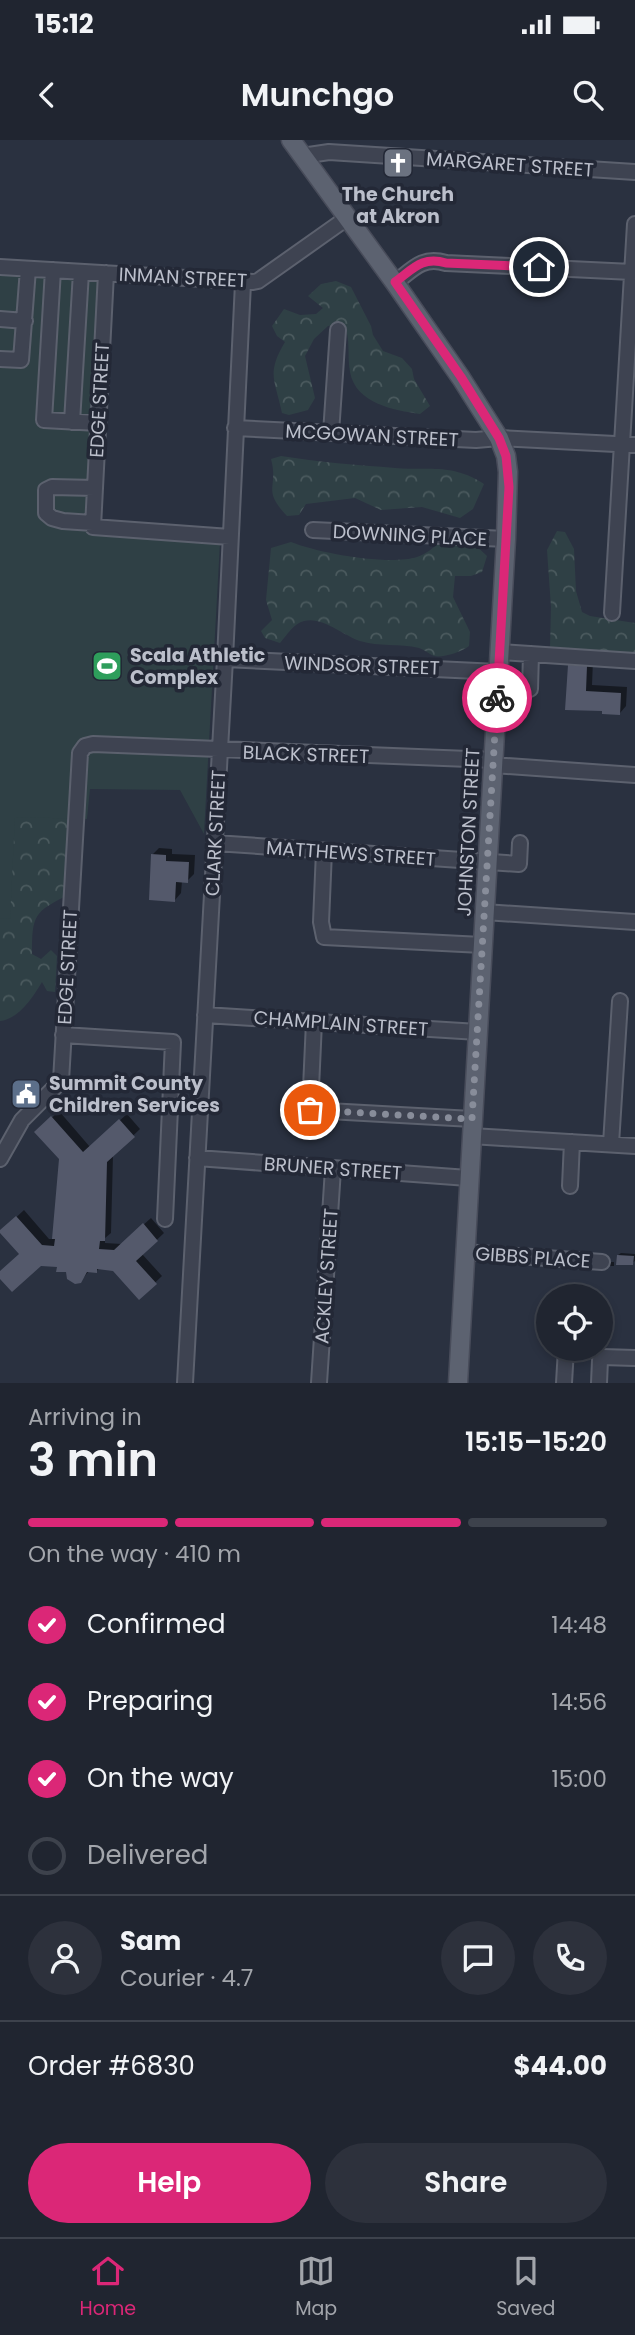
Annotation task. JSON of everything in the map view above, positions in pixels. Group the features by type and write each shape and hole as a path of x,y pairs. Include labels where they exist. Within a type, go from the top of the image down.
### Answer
{"main road":[{"name":"JOHNSTON STREET","path":"291,140 461,377 499,438 506,456 506,539 458,1383"}],"street":[{"name":"MARGARET STREET","path":"302,156 329,152 635,172"},
{"name":"INMAN STREET","path":"0,267 243,283 258,281 347,218"},
{"path":"611,613 628,445 635,224"},
{"path":"395,282 417,266 434,260 446,263 632,272"},
{"path":"0,359 21,360 28,269"},
{"path":"53,270 44,420 98,423"},
{"path":"72,422 81,272"},
{"name":"EDGE STREET","path":"93,525 106,273"},
{"name":"CLARK STREET","path":"185,1383 243,283"},
{"path":"0,319 25,321"},
{"path":"331,433 338,330"},
{"name":"MCGOWAN STREET","path":"235,428 628,445"},
{"path":"95,488 52,487 46,490 46,513 52,518 93,525 230,537"},
{"name":"DOWNING PLACE","path":"313,530 506,539"},
{"path":"500,652 635,661"},
{"path":"530,689 531,654"},
{"name":"WINDSOR STREET","path":"225,659 498,672"},
{"name":"BLACK STREET","path":"80,753 85,746 93,744 494,763 635,775"},
{"name":"EDGE STREET","path":"0,1159 22,1121 61,1082 80,753"},
{"name":"MATTHEWS STREET","path":"215,843 519,864 520,843"},
{"path":"324,851 321,922 324,937 482,945"},
{"path":"484,912 635,922"},
{"path":"611,1144 620,1001"},
{"name":"CHAMPLAIN STREET","path":"205,1015 478,1032"},
{"path":"314,1022 310,1110 572,1142 635,1146"},
{"path":"63,1035 173,1042 165,1219"},
{"path":"570,1186 572,1142"},
{"name":"BRUNER STREET","path":"197,1158 468,1178"},
{"name":"ACKLEY STREET","path":"319,1383 332,1169"},
{"name":"GIBBS PLACE","path":"464,1252 602,1262"},
{"path":"598,1383 602,1357 635,1359"},
{"path":"564,1383 565,1361"}],"green space":[{"name":"Scala Athletic Complex","path":"0,275 114,280 97,531 220,543 204,834 180,790 90,789 87,819 15,817 10,919 0,918"},
{"path":"336,281 351,287 383,351 402,358 412,369 414,379 430,406 420,414 378,404 360,392 350,372 344,324 328,326 314,339 305,356 315,398 308,410 289,415 282,413 274,370 285,342 277,336 272,326 284,309 300,315 316,314 323,308 308,296 321,284"},
{"path":"281,456 366,466 441,469 461,473 484,484 473,509 460,518 422,507 381,510 355,498 306,504 299,515 287,516 273,494 271,459"},
{"path":"557,531 565,532 574,549 576,591 582,612 590,616 635,623 635,653 555,651 550,648 551,607 547,550"},
{"path":"291,542 335,554 389,560 417,557 440,542 473,543 487,556 482,572 471,576 455,576 453,597 470,632 469,646 452,654 434,656 412,647 360,641 311,620 297,624 280,643 265,638 261,631 272,620 266,600 271,548"},
{"path":"75,749 68,895 48,906 37,916 33,931 32,954 41,959 51,950 57,956 55,992 47,991 42,982 19,1012 0,1021 0,798"}],"building":[{"path":"568,665 587,666 586,691 621,693 620,715 602,714 602,711 565,710"},
{"path":"151,854 166,855 166,861 189,862 188,883 176,882 175,902 149,900"},
{"path":"51,1116 83,1152 119,1119 135,1137 107,1162 105,1241 100,1241 99,1249 114,1250 143,1223 158,1241 136,1261 157,1284 139,1300 113,1271 97,1269 97,1273 87,1272 81,1283 75,1284 67,1279 66,1272 56,1272 57,1267 41,1266 12,1292 0,1279 0,1271 19,1254 0,1233 16,1216 42,1245 54,1246 55,1239 52,1239 59,1159 34,1132"},
{"path":"617,1255 634,1256 633,1265 616,1265"}],"way so far":[{"path":"310,1110 472,1119 497,698"}],"place":[{"name":"The Church at Akron","path":"398,163"},
{"name":"Scala Athletic Complex","path":"107,666"},
{"name":"Summit County Children Services","path":"26,1094"}],"route":[{"path":"497,698 509,487 506,456 499,438 472,393 395,282 427,260 539,267"}]}
